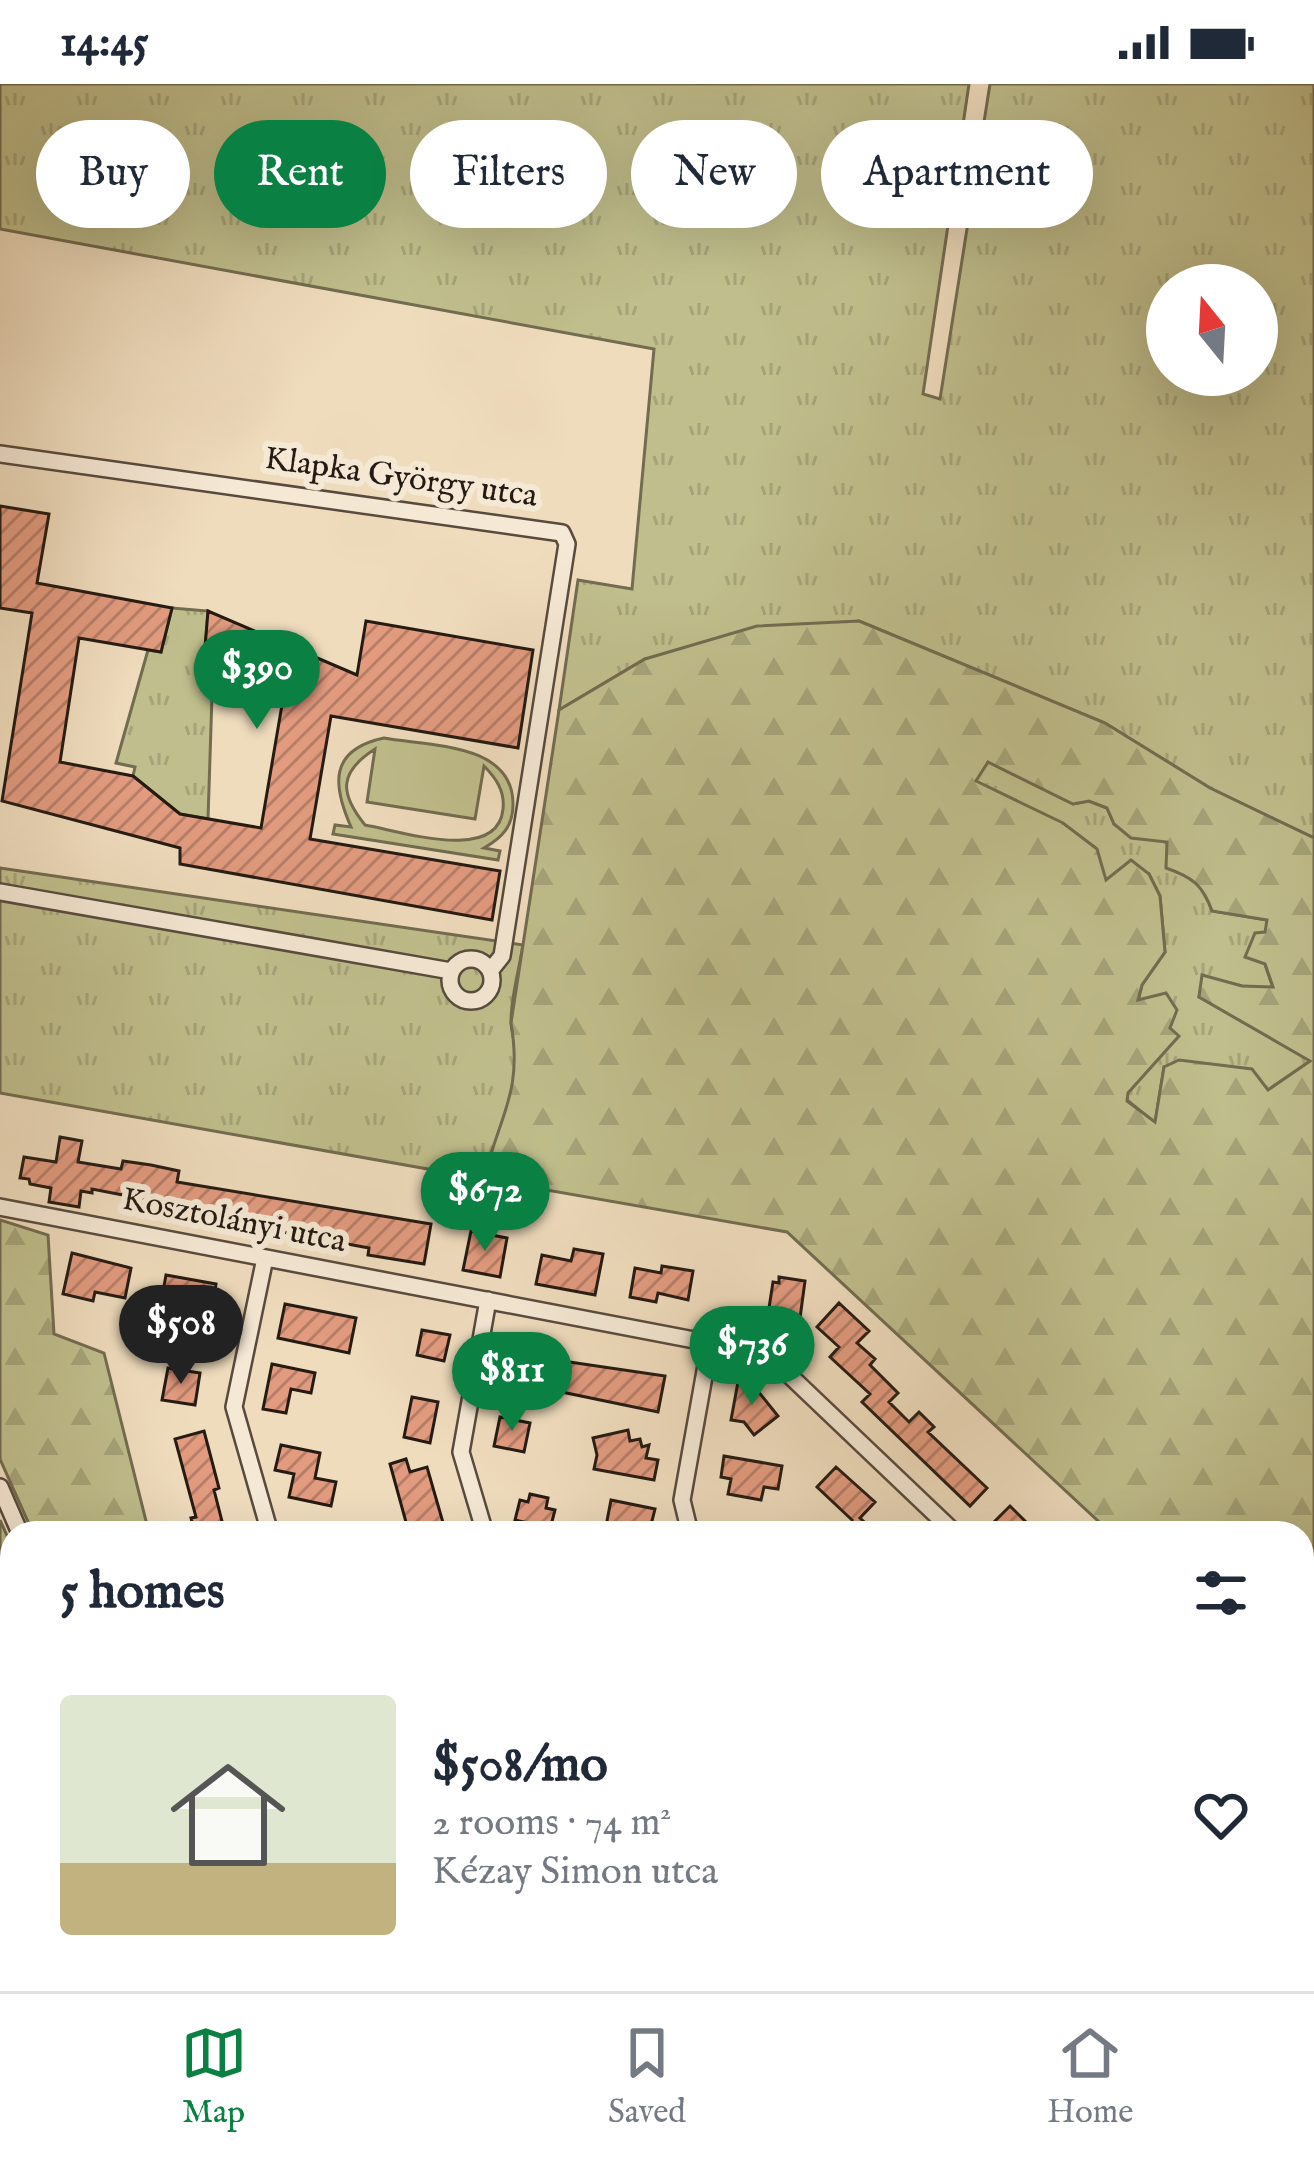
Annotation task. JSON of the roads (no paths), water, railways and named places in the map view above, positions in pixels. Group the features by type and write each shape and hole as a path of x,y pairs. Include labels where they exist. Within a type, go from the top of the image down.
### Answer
{"street":[{"name":"Klapka György utca","path":"0,454 562,533 567,544 502,956 490,971"},
{"path":"0,892 451,971"},
{"path":"475,959 490,971 489,992 470,1002 452,992 451,971 461,961 475,959"},
{"name":"Kosztolányi utca","path":"0,1207 767,1354 942,1521"},
{"path":"265,1258 234,1407 267,1521"},
{"path":"481,1521 461,1452 488,1300"},
{"path":"687,1521 682,1501 710,1343"},
{"path":"0,1487 15,1521"}]}
